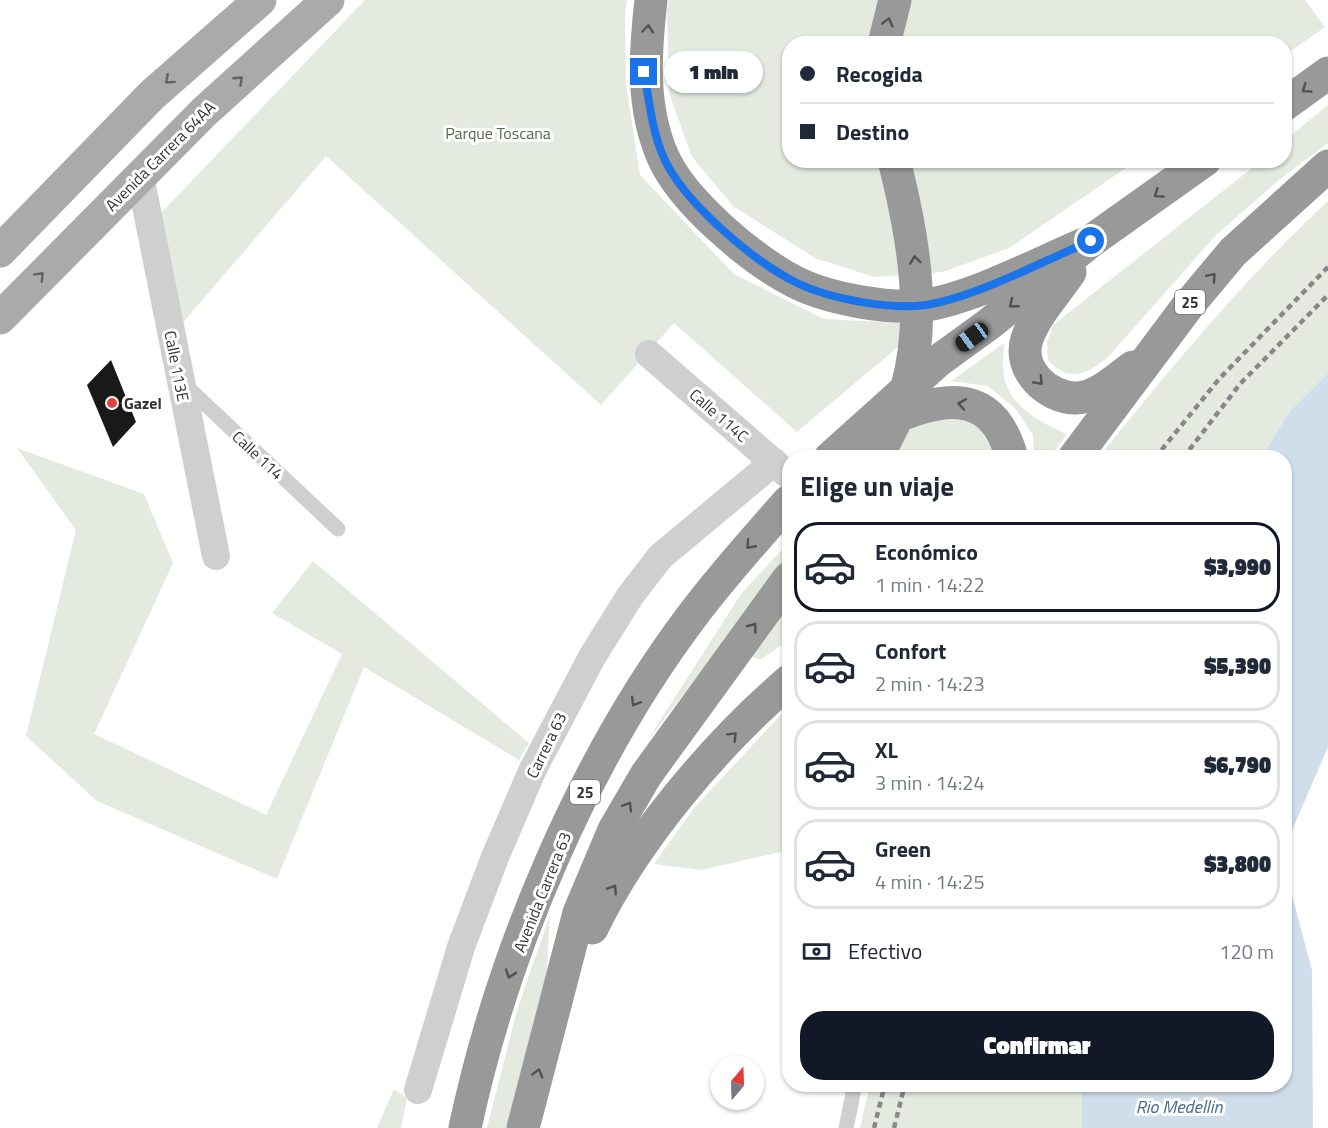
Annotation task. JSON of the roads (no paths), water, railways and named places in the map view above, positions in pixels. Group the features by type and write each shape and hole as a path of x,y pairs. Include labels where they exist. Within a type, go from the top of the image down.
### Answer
{"highway":[{"path":"651,0 644,72 650,112 663,157 680,184 734,240 798,284 851,300 889,305 925,305 961,296 1091,241"},
{"path":"886,36 895,0"},
{"path":"1292,99 1328,74"},
{"name":"25","path":"1080,450 1186,307 1233,252 1328,166"},
{"path":"879,450 900,408 913,359 917,327 918,294 915,257 896,168"},
{"path":"840,447 938,361 1091,241 1194,168"},
{"path":"1091,241 1027,340 1025,360 1035,379 1051,392 1076,398 1100,391 1151,354"},
{"path":"840,447 915,408 943,401 972,406 993,418 1007,437 1010,450"},
{"name":"Avenida Carrera 63","path":"465,1128 488,1035 518,949 549,871 591,778 636,699 692,617 743,552 782,509"},
{"path":"523,1128 554,1018 579,913 614,830 646,775 782,587"},
{"path":"554,1018 605,900 636,851 719,749 782,693"}],"main road":[{"path":"0,251 152,95 260,0"},
{"name":"Avenida Carrera 64AA","path":"0,318 204,112 328,0"}],"street":[{"name":"Calle 113E","path":"140,176 216,556"},
{"name":"Calle 114C","path":"649,354 782,469"},
{"name":"Carrera 63","path":"418,1090 461,948 495,857 533,769 592,657 630,596 660,557 782,469"}],"lane":[{"name":"Calle 114","path":"179,380 338,530"},
{"path":"846,1128 853,1092"}],"water":[{"path":"1328,373 1328,747 1292,830 1292,450 1265,450 1290,411"},
{"name":"Rio Medellin","path":"1292,895 1312,970 1313,1128 1082,1128 1082,1092 1292,1092"}],"railway":[{"path":"1161,450 1219,379 1328,267"},
{"path":"1189,450 1240,384 1328,295"},
{"path":"874,1128 883,1092"},
{"path":"894,1128 903,1092"}],"place":[{"name":"Gazel","path":"112,403"}],"park label":[{"name":"Parque Toscana","path":"498,133"}]}
